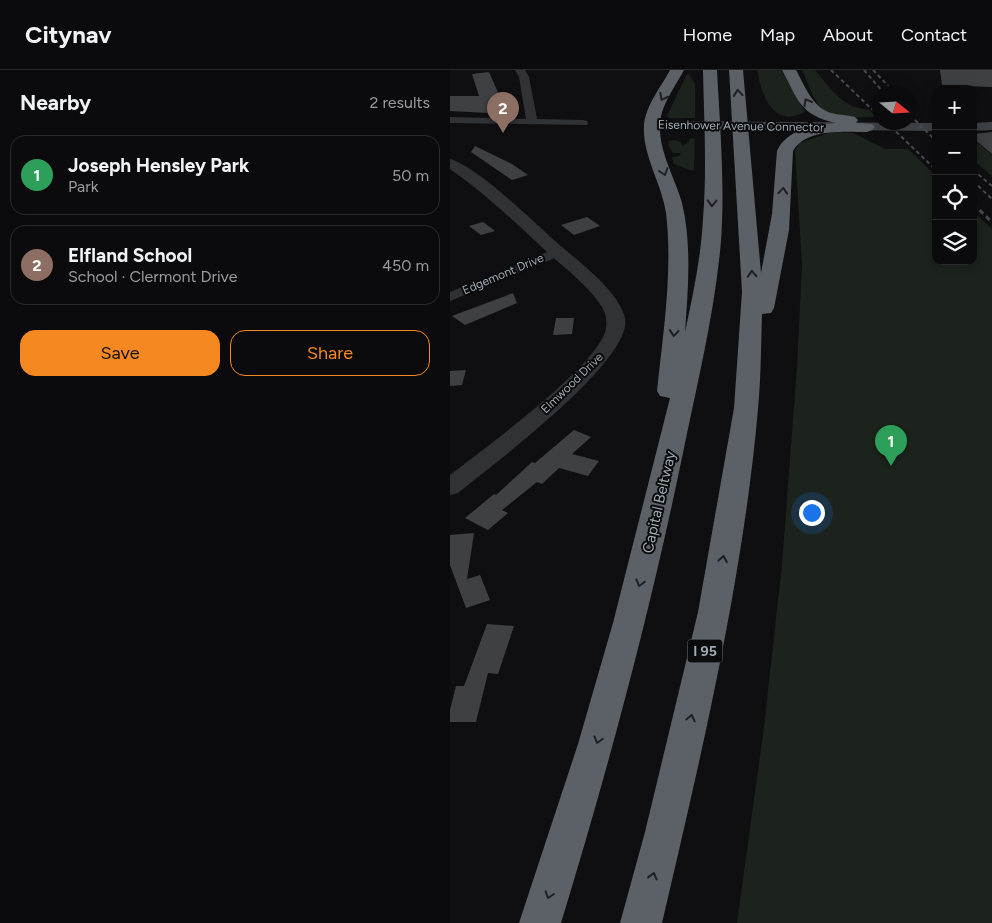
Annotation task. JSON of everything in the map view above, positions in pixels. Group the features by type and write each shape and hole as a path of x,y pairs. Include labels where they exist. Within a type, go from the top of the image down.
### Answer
{"highway":[{"path":"660,502 678,258 674,210 653,138 652,125 655,112 677,70"},
{"name":"Capital Beltway","path":"540,923 588,775 609,700 660,502 700,316 708,260 712,200 710,70"},
{"name":"I 95","path":"641,923 675,787 714,612 737,472 749,376 752,292 736,70"},
{"path":"789,70 809,108 815,113 836,119 871,123"},
{"path":"749,376 778,240 783,190 783,164 786,147 797,138 815,131 871,123"}],"main road":[{"path":"977,120 992,120"},
{"path":"917,121 932,121"},
{"name":"Eisenhower Avenue Connector","path":"652,125 871,123 932,127"},
{"path":"977,127 992,126"}],"street":[{"path":"520,70 524,77 532,121"},
{"path":"450,120 583,123"},
{"name":"Elmwood Drive","path":"450,163 485,189 589,281 610,304 616,322 615,335 607,349 588,370 546,408 450,487"},
{"name":"Edgemont Drive","path":"450,297 557,252"}],"shaded area":[{"path":"757,70 781,70 805,112 794,116 785,116 777,113 766,99"},
{"path":"802,70 815,70 838,97 852,105 870,110 872,117 848,117 827,113 816,101"},
{"path":"687,74 689,74 695,84 695,118 670,118 667,116"},
{"path":"831,132 853,133 885,149 908,149 932,172 932,265 977,265 977,215 992,229 992,923 737,923 764,727 782,565 797,367 802,265 795,150 800,143"},
{"path":"691,138 695,139 694,170 674,164 672,157 679,156 681,153 673,153 668,145 669,141 675,140 681,142 682,145 686,144"},
{"path":"977,142 992,155 992,176 977,163"}],"building":[{"path":"940,70 992,70 992,87 942,85"},
{"path":"489,72 500,97 489,113 450,111 450,96 479,96 472,74"},
{"path":"992,132 992,154 977,141 977,134"},
{"path":"475,146 512,164 528,175 512,180 471,152"},
{"path":"587,217 600,226 574,235 561,225"},
{"path":"483,222 495,231 481,235 469,226"},
{"path":"513,293 517,303 465,325 452,316"},
{"path":"556,318 574,318 572,334 553,335"},
{"path":"466,370 462,385 450,386 450,371"},
{"path":"574,430 591,437 572,454 599,461 588,476 559,468 542,484 537,482 502,510 508,513 488,530 465,518 494,494 496,495 532,462 535,463"},
{"path":"474,533 467,579 480,575 490,600 466,608 450,565 450,535"},
{"path":"487,624 514,626 498,674 488,673 476,722 450,722 450,710 456,686 464,686"}],"railway":[{"path":"831,70 872,109"},
{"path":"864,70 877,85"},
{"path":"873,70 887,85"},
{"path":"917,122 932,137"},
{"path":"894,130 932,166"},
{"path":"977,173 992,186"},
{"path":"977,185 992,199"},
{"path":"977,208 992,222"}],"place":[{"name":"Elfland School","path":"503,133"},
{"name":"Joseph Hensley Park","path":"891,466"}]}
